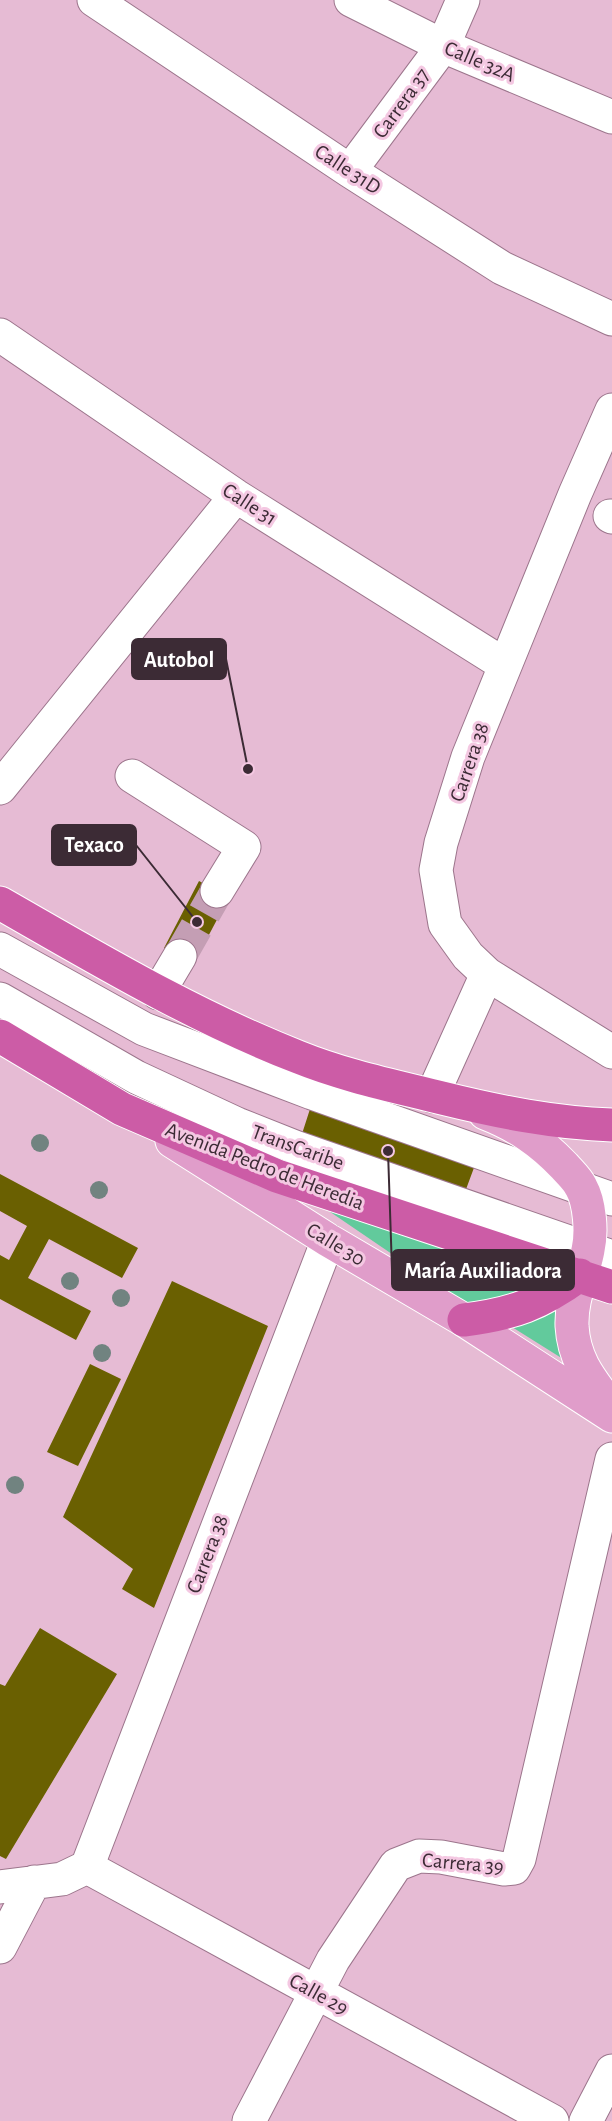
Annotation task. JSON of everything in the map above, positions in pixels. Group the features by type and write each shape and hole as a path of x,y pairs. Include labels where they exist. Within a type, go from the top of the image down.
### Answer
{"highway":[{"path":"0,903 158,993 211,1020 300,1058 352,1076 506,1114 557,1122 612,1125"},
{"name":"Avenida Pedro de Heredia","path":"0,1036 122,1109 297,1184 528,1260 593,1261 612,1287"},
{"path":"464,1320 505,1313 537,1303 593,1261"}],"main road":[{"path":"432,1096 471,1107 510,1123 545,1146 582,1188 593,1261 573,1300 572,1327 577,1353 588,1378 612,1408"},
{"name":"Calle 30","path":"122,1109 328,1240 464,1320 612,1416"}],"street":[{"name":"Calle 31D","path":"94,0 350,171 502,268 612,319"},
{"name":"Calle 32A","path":"351,0 443,46 612,117"},
{"name":"Carrera 37","path":"350,171 443,46 463,0"},
{"name":"Calle 31","path":"0,335 237,496 505,665"},
{"name":"Carrera 38","path":"612,410 575,494 468,757 441,843 436,870 445,924 468,956 487,974 612,1052"},
{"path":"0,788 237,496"},
{"path":"132,776 244,847 217,891"},
{"path":"0,949 144,1029 312,1093 612,1199"},
{"path":"158,993 180,956"},
{"path":"432,1096 487,974"},
{"name":"TransCaribe","path":"0,999 136,1077 237,1124 593,1261"},
{"name":"Carrera 38","path":"87,1867 328,1240"},
{"name":"Carrera 39","path":"249,2121 333,1960 396,1865 419,1856 430,1856 504,1869 514,1868 519,1859 612,1459"},
{"path":"0,1887 62,1879 87,1867"},
{"name":"Calle 29","path":"87,1867 552,2121"},
{"path":"0,1947 34,1882"},
{"path":"586,2121 612,2071"}],"green space":[{"path":"320,1205 538,1279 480,1314"},
{"path":"566,1297 571,1364 504,1322"}],"building":[{"path":"199,881 229,897 194,963 164,948"},
{"path":"310,1109 475,1165 465,1192 301,1137"},
{"path":"0,1174 138,1248 122,1278 49,1239 28,1278 91,1311 76,1340 0,1299 0,1255 9,1260 27,1226 0,1211"},
{"path":"172,1281 268,1326 154,1608 122,1589 133,1569 63,1517"},
{"path":"90,1364 121,1379 78,1466 47,1452"},
{"path":"40,1628 117,1674 6,1859 0,1856 0,1684 5,1686"}],"tunnel":[{"path":"180,956 217,891"}],"place":[{"name":"Autobol","path":"248,769"},
{"name":"Texaco","path":"197,922"},
{"name":"María Auxiliadora","path":"388,1151"}]}
